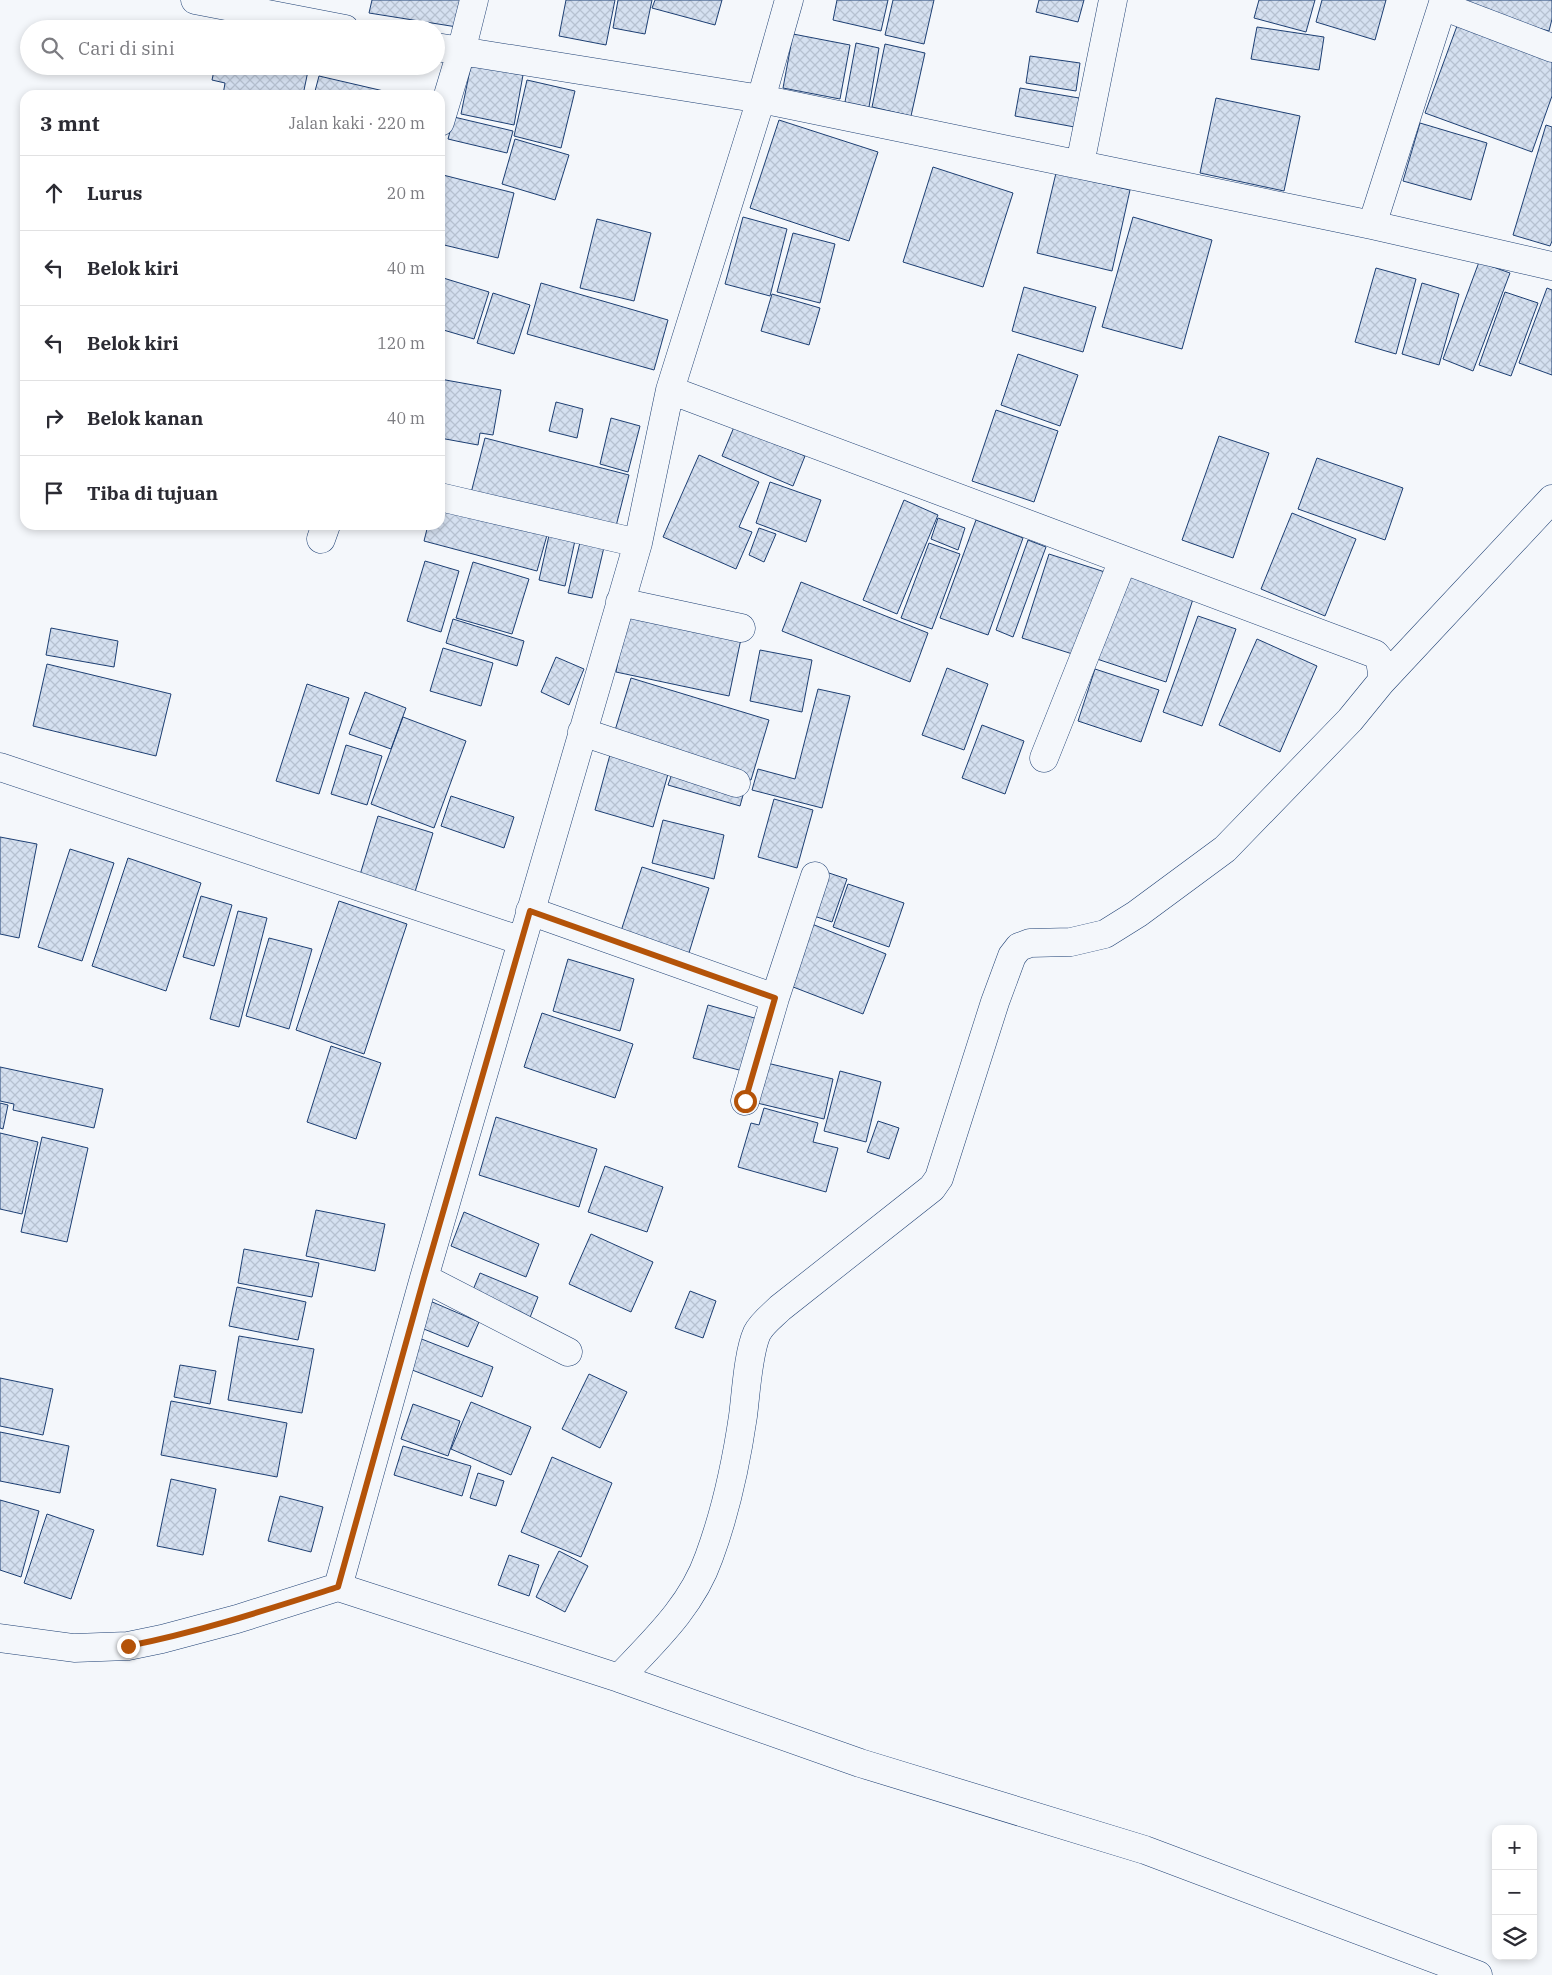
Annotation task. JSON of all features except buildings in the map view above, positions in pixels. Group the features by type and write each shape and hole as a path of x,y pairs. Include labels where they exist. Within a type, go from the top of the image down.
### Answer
{"street":[{"path":"195,0 238,3 308,20"},
{"path":"444,90 449,50 474,0"},
{"path":"338,1587 424,1278 638,543 670,390 761,99 788,0"},
{"path":"1080,164 1113,0"},
{"path":"1372,224 1443,3 1552,48"},
{"path":"449,50 761,99 1372,224 1552,266"},
{"path":"670,390 1375,654 1380,660 1381,682"},
{"path":"445,498 638,543"},
{"path":"619,1678 661,1634 684,1606 709,1559 729,1497 753,1345 761,1326 780,1308 920,1198 932,1188 939,1178 995,1002 1012,956 1019,947 1030,943 1071,942 1105,934 1145,908 1224,849 1350,720 1381,682 1552,499"},
{"path":"1044,758 1123,560"},
{"path":"620,602 741,628"},
{"path":"582,732 736,783"},
{"path":"0,767 522,941"},
{"path":"745,1101 775,998 815,876"},
{"path":"530,911 775,998"},
{"path":"424,1278 568,1352"},
{"path":"0,1638 74,1648 128,1646 237,1619 338,1587 619,1678 860,1764 1145,1850 1478,1975"}],"route":[{"path":"128,1646 237,1619 338,1587 424,1278 530,911 775,998 745,1101"}]}
